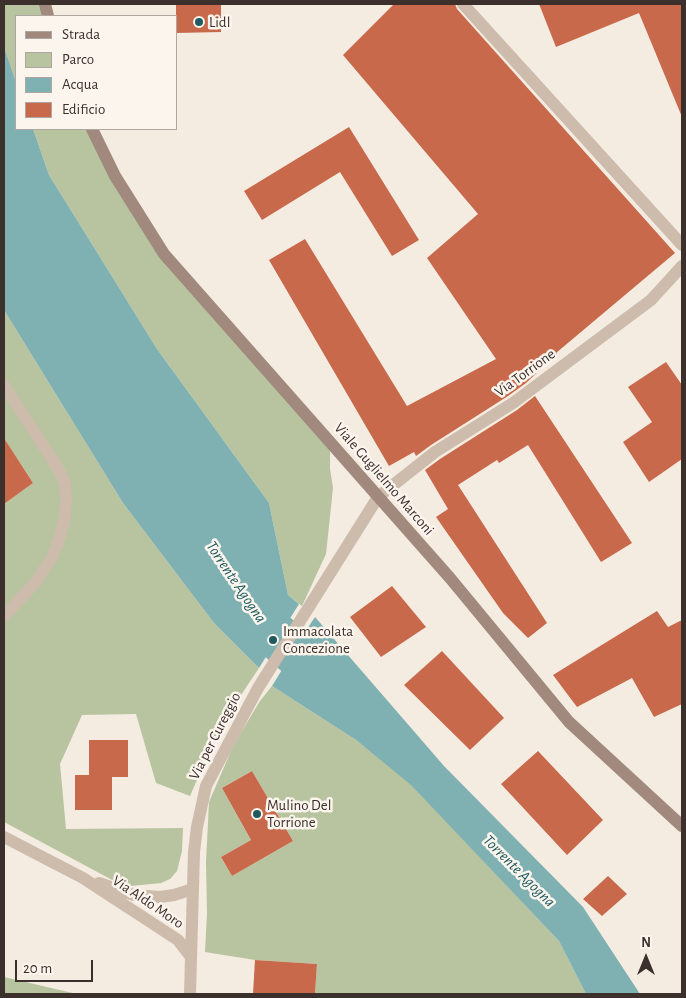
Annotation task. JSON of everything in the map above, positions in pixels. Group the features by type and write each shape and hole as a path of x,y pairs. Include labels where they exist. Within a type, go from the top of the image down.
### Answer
{"main road":[{"name":"Viale Guglielmo Marconi","path":"92,130 115,176 164,254 450,578 569,722 682,826"}],"street":[{"path":"463,4 682,245"},
{"name":"Via Torrione","path":"313,601 378,498 435,452 513,403 651,300 682,266"},
{"path":"4,385 59,470 65,483 66,498 65,517 53,556 34,584 4,616"},
{"name":"Via per Cureggio","path":"190,994 197,827 206,786 258,688 313,601"},
{"name":"Via Aldo Moro","path":"4,837 83,878 178,940 191,957"},
{"name":"Via Aldo Moro","path":"83,878 134,895 174,896 193,889"}],"green space":[{"path":"4,4 45,4 48,15 15,15 15,79 4,47"},
{"path":"33,130 93,130 164,254 330,443 330,469 333,488 326,554 302,606 288,595 269,503 157,349 49,175"},
{"path":"4,310 123,503 214,623 259,668 214,741 190,796 156,783 136,714 82,715 60,764 66,829 183,828 182,851 177,871 170,879 161,883 131,886 116,882 4,822 4,616 9,611 4,606 4,504 33,483 4,438"},
{"path":"272,686 356,740 411,784 559,941 586,994 315,994 317,964 255,960 205,952 209,802 234,744 260,701","holes":["252,771 293,841 232,876 221,857 251,840 222,788"]},
{"path":"4,977 77,994 4,994"}],"water":[{"path":"4,47 15,79 15,130 33,130 49,175 157,349 269,503 288,595 299,604 259,668 214,623 123,503 4,310"},
{"path":"315,617 444,766 583,907 640,994 586,994 559,941 411,785 356,740 272,686 288,660 298,662 303,655 297,644"}],"building":[{"path":"176,4 221,4 221,32 178,33 178,15 176,15"},
{"path":"394,4 455,4 457,9 675,253 556,353 526,383 416,456 414,452 389,466 269,260 305,239 407,406 496,359 427,258 478,214 343,55"},
{"path":"539,4 682,4 682,117 639,13 556,47"},
{"path":"349,127 419,240 392,256 340,172 262,220 244,191"},
{"path":"666,362 682,385 682,459 649,482 623,442 652,422 628,387"},
{"path":"535,396 632,543 601,562 528,445 499,463 497,460 458,485 547,623 528,638 503,613 436,517 448,509 425,470 517,410"},
{"path":"4,438 33,483 4,504"},
{"path":"392,586 426,627 381,657 350,617"},
{"path":"657,611 668,627 682,620 682,704 654,717 632,678 577,707 553,675"},
{"path":"442,651 504,718 470,750 404,685"},
{"path":"89,740 128,740 128,777 112,777 112,810 75,810 75,775 89,775"},
{"path":"538,751 603,820 567,855 501,784"},
{"name":"Mulino Del Torrione","path":"252,771 293,841 232,876 221,857 251,840 222,788"},
{"path":"608,876 627,894 602,916 583,899"},
{"path":"255,960 317,964 315,994 253,994"}],"waterway":[{"name":"Torrente Agogna","path":"239,588 265,626 348,699"}],"place":[{"name":"Lidl","path":"199,22"},
{"name":"Immacolata Concezione","path":"273,640"},
{"name":"Mulino Del Torrione","path":"257,814"}]}
